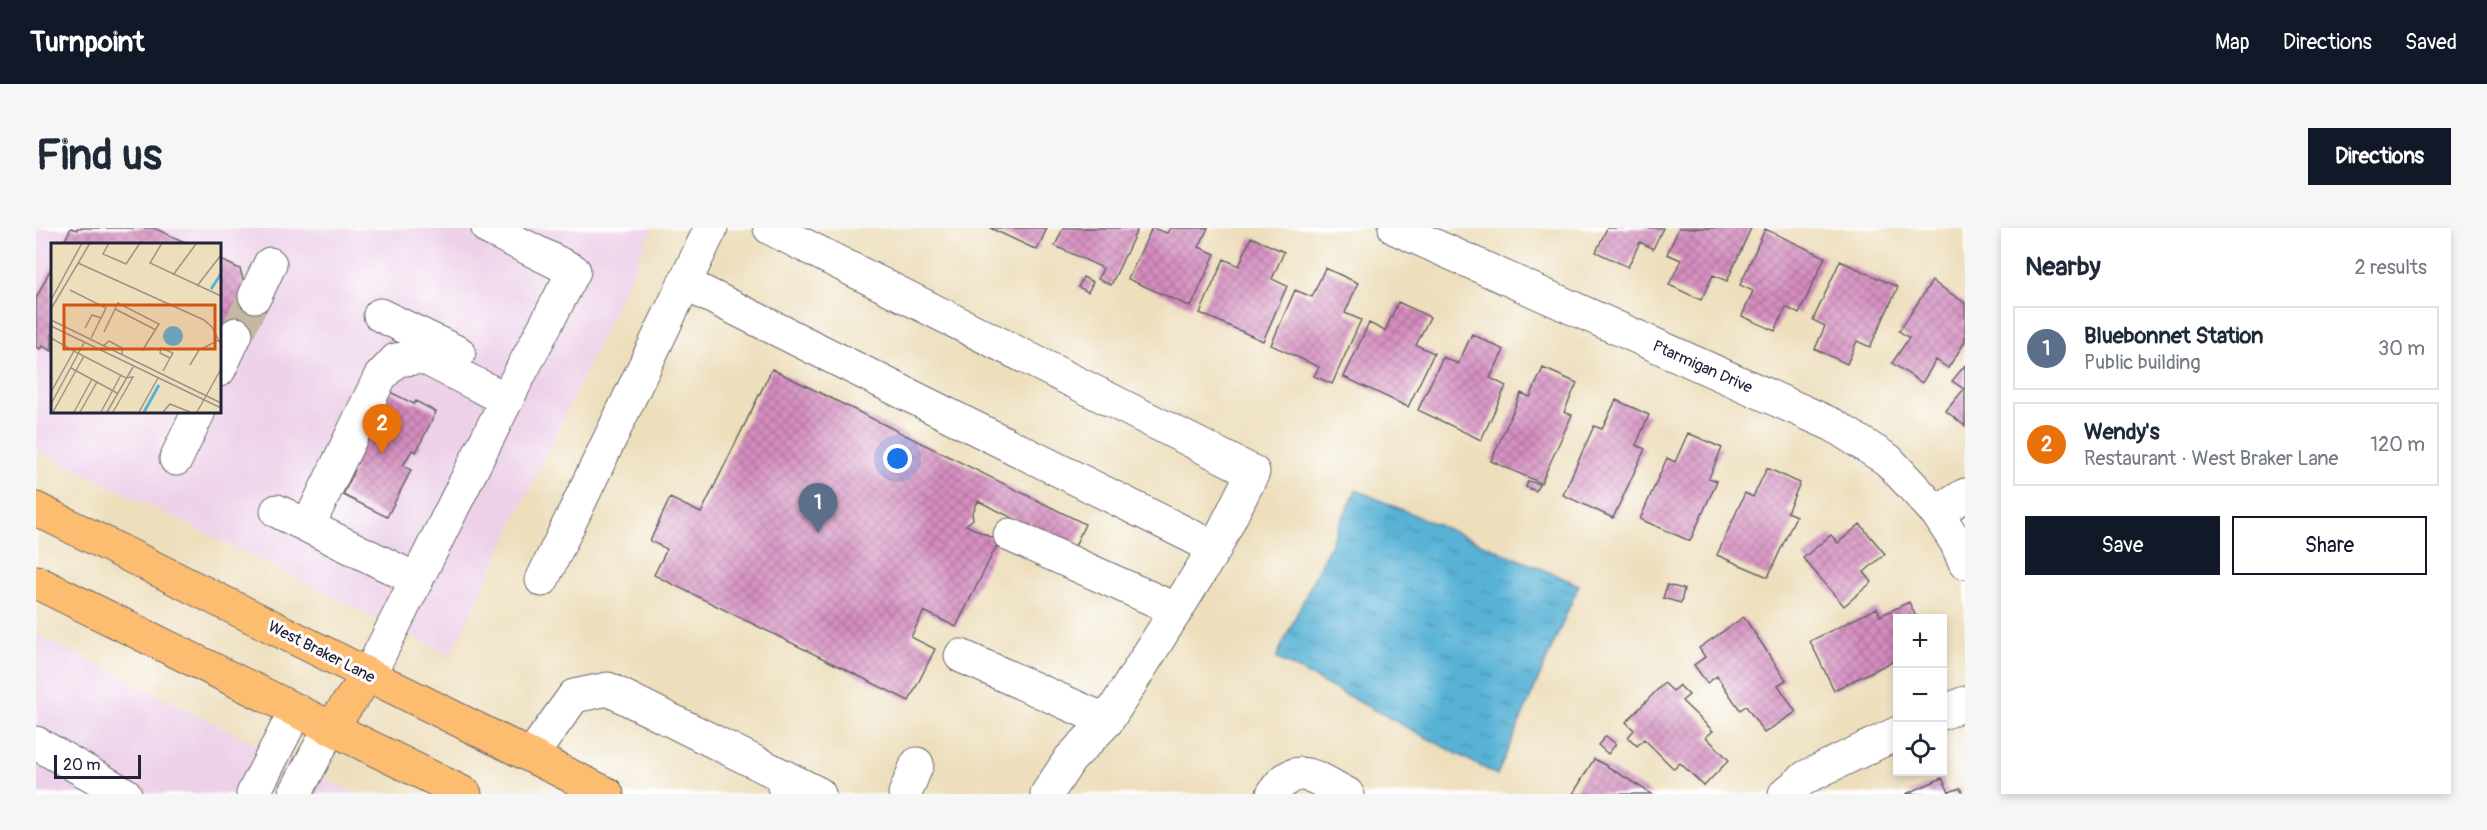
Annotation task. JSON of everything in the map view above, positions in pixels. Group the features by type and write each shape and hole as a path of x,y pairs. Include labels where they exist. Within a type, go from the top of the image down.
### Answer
{"main road":[{"name":"West Braker Lane","path":"36,508 607,794"},
{"path":"36,582 465,794"},
{"path":"330,728 369,675"}],"street":[{"path":"369,675 574,271 488,228"},
{"path":"542,580 711,228"},
{"path":"770,228 1253,472 1215,548 1107,721 1070,759 1047,794"},
{"name":"Ptarmigan Drive","path":"1395,228 1833,425 1888,460 1937,513 1956,542 1965,562"},
{"path":"255,296 270,264"},
{"path":"684,283 1215,548"},
{"path":"380,315 512,390"},
{"path":"220,367 236,334"},
{"path":"308,526 380,377 396,360 423,357 512,390"},
{"path":"176,459 199,412"},
{"path":"1937,513 1965,495"},
{"path":"277,511 417,580"},
{"path":"1010,535 1177,610"},
{"path":"961,656 1107,721"},
{"path":"531,756 574,696 608,689 784,784 819,794"},
{"path":"1947,711 1965,703"},
{"path":"253,794 296,710"},
{"path":"295,794 330,728"},
{"path":"1785,794 1806,777 1893,736"},
{"path":"36,743 125,794"},
{"path":"905,794 917,764"},
{"path":"1273,794 1282,779 1295,773 1310,776 1347,794"}],"shaded area":[{"path":"36,228 653,228 451,655 36,449"},
{"path":"36,634 356,794 36,794"}],"water":[{"path":"1356,490 1579,585 1497,775 1276,658"}],"building":[{"path":"71,228 77,230 77,228 154,228 187,243 64,243"},
{"path":"990,228 1047,228 1037,250"},
{"path":"1063,228 1138,228 1111,285 1098,279 1103,268 1055,246"},
{"path":"1152,228 1167,233 1170,228 1208,228 1199,247 1215,254 1191,307 1128,279"},
{"path":"1607,228 1663,228 1653,249 1640,242 1628,267 1596,252"},
{"path":"1679,228 1751,228 1727,281 1713,275 1701,300 1669,285 1681,260 1667,254"},
{"path":"1765,229 1825,257 1799,314 1786,307 1775,331 1742,316 1753,291 1740,285"},
{"path":"1251,237 1284,252 1272,279 1287,286 1263,341 1200,313 1224,259 1239,266"},
{"path":"220,259 240,269 247,293 269,303 250,341 220,349"},
{"path":"1840,261 1898,287 1870,347 1857,341 1847,364 1815,349 1825,326 1813,320"},
{"path":"51,268 51,350 42,346 40,349 36,347 36,299"},
{"path":"1325,268 1358,283 1345,313 1361,320 1332,384 1314,376 1319,367 1271,345 1295,290 1312,297"},
{"path":"1083,277 1093,282 1088,292 1078,287"},
{"path":"1932,281 1965,303 1965,342 1948,368 1936,360 1922,383 1892,363 1909,338 1899,331"},
{"path":"1398,302 1430,317 1416,345 1434,353 1408,407 1344,377 1369,323 1385,331"},
{"path":"1472,334 1504,350 1490,378 1506,386 1481,440 1418,410 1443,357 1458,364"},
{"path":"1965,365 1965,426 1946,411 1964,389 1952,381"},
{"path":"1543,368 1577,383 1564,412 1572,415 1541,483 1491,461 1521,393 1530,397"},
{"path":"772,369 1085,524 1074,548 978,501 972,514 973,519 966,525 999,541 956,627 924,611 911,637 935,649 909,701 654,575 667,549 650,541 670,498 701,513"},
{"path":"388,391 414,404 416,401 436,412 416,452 412,450 403,466 411,470 387,517 343,495 355,470 349,467"},
{"path":"1616,400 1649,415 1636,445 1645,449 1613,518 1563,495 1594,426 1602,429"},
{"path":"1688,433 1722,448 1709,478 1717,481 1690,541 1640,519 1667,458 1675,462"},
{"path":"1767,468 1800,483 1787,512 1796,516 1768,577 1717,555 1745,493 1753,497"},
{"path":"1528,481 1539,484 1536,491 1526,487"},
{"path":"1860,524 1885,554 1864,572 1872,582 1844,606 1803,558 1831,535 1838,543"},
{"path":"1667,585 1684,589 1681,603 1663,598"},
{"path":"1909,602 1915,614 1893,614 1893,661 1834,690 1810,641 1877,608 1880,616"},
{"path":"1744,617 1786,680 1778,685 1796,712 1764,733 1746,706 1740,710 1717,676 1707,683 1694,665 1705,657 1699,648"},
{"path":"1664,683 1673,691 1679,685 1689,695 1682,701 1713,731 1706,737 1729,760 1704,786 1680,763 1674,769 1644,739 1637,746 1628,737 1634,730 1626,722"},
{"path":"1606,736 1616,744 1608,754 1598,745"},
{"path":"1594,759 1605,765 1652,794 1573,794"},
{"path":"1942,778 1949,792 1960,788 1963,794 1906,794"}],"tunnel":[{"path":"236,334 255,296"}],"place":[{"name":"Wendy's","path":"382,454"},
{"name":"Bluebonnet Station","path":"818,533"}]}
